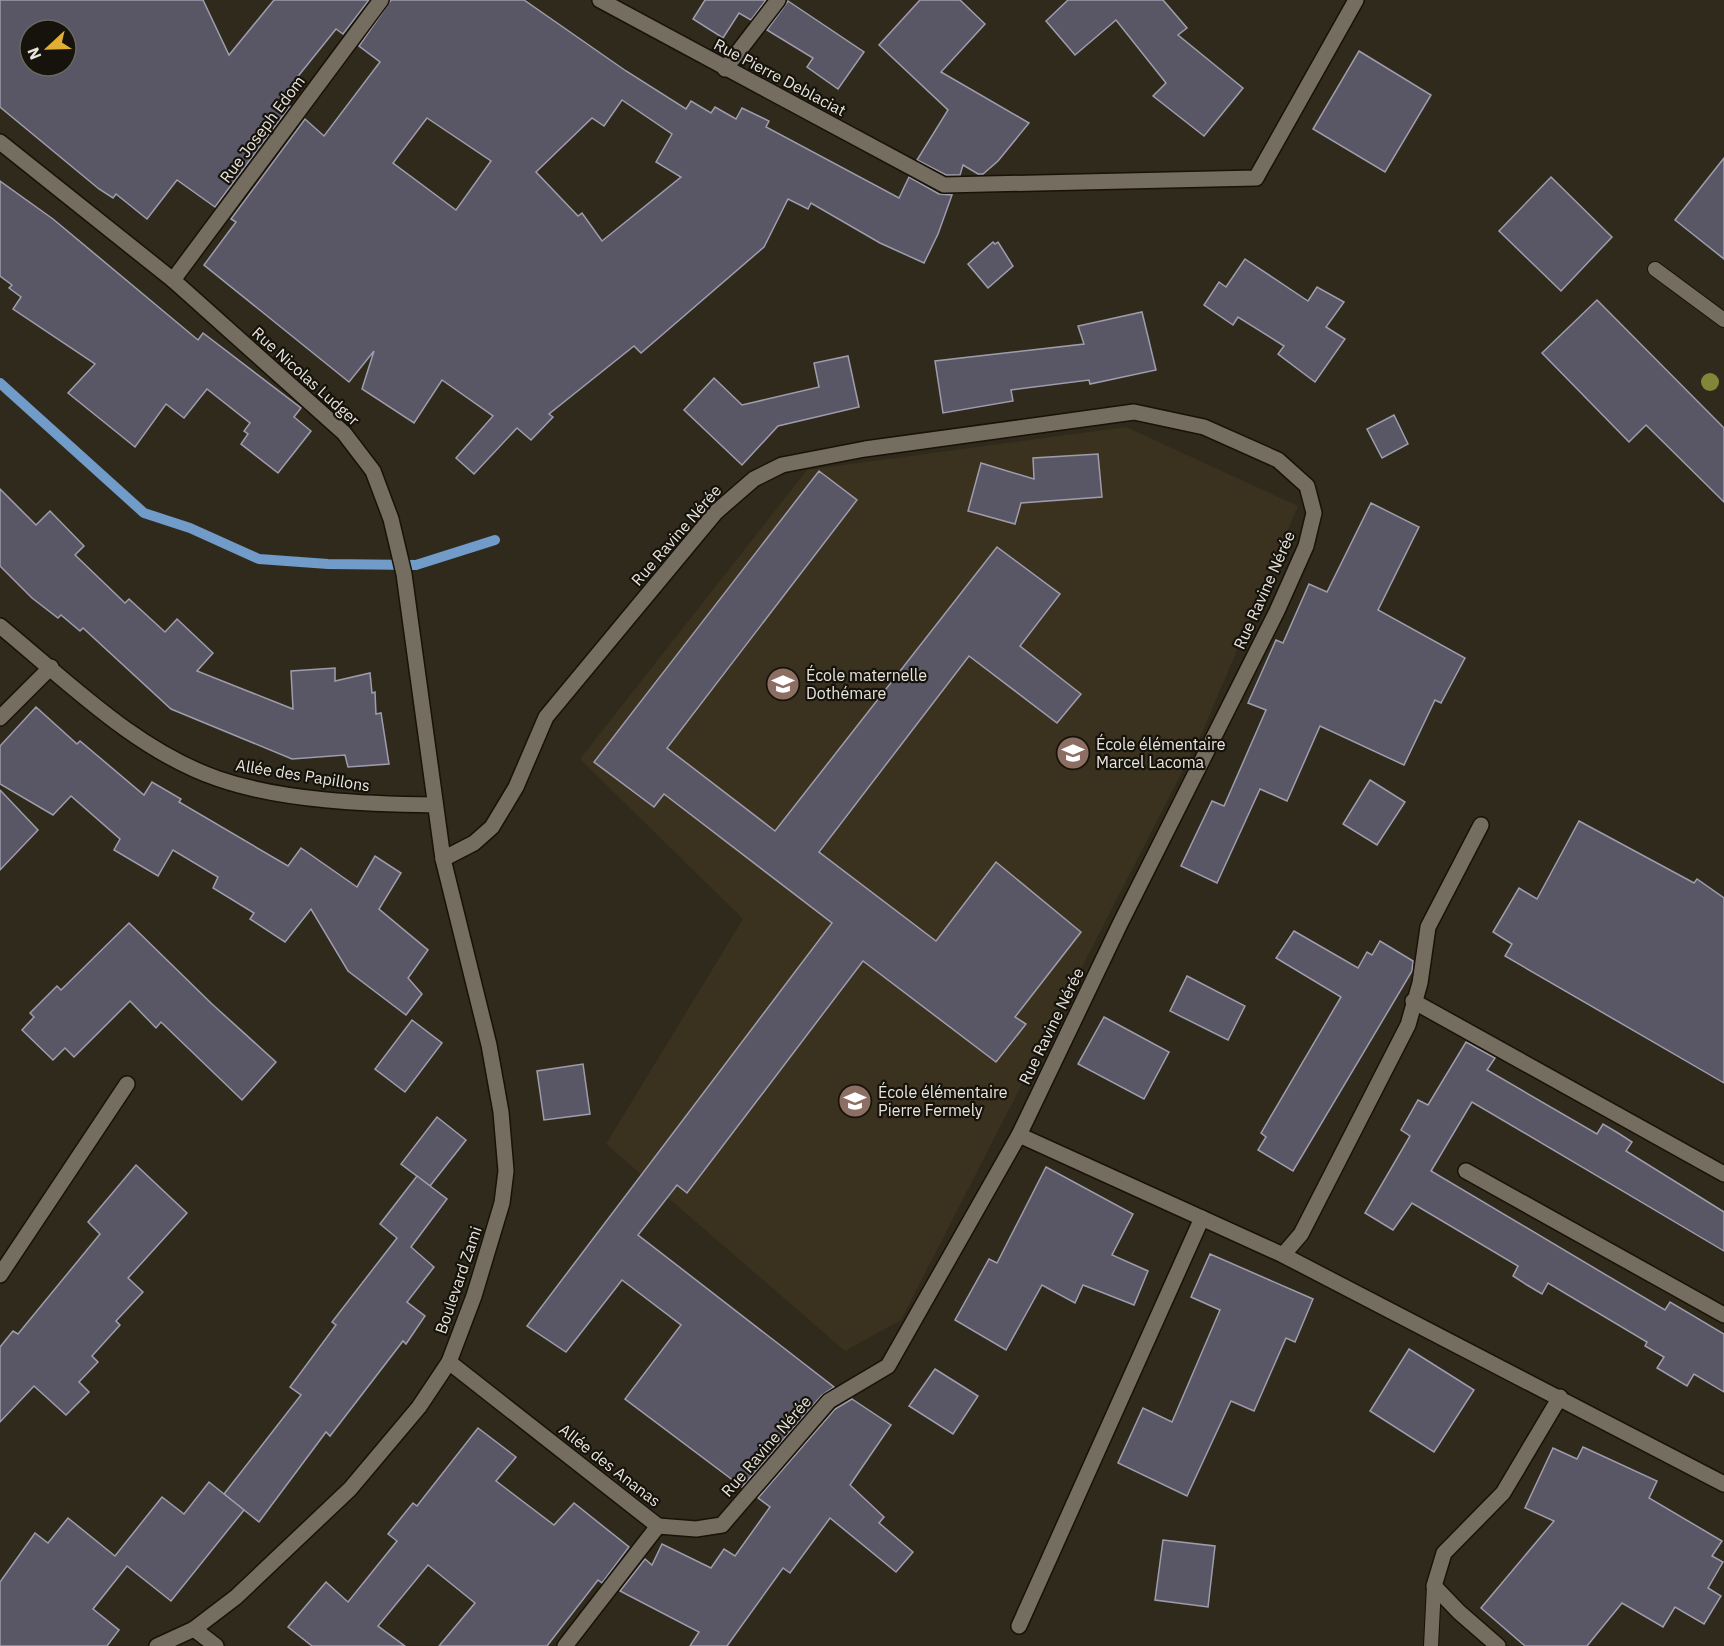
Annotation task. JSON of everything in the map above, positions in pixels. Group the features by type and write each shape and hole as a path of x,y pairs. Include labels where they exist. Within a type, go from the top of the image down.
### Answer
{"street":[{"name":"Rue Joseph Edom","path":"173,280 381,0"},
{"name":"Rue Pierre Deblaciat","path":"600,0 944,185 1256,178 1356,0"},
{"path":"725,69 778,0"},
{"name":"Rue Nicolas Ludger","path":"0,142 173,280 344,433 373,471 392,519 404,574 435,805"},
{"name":"Rue Ravine Nérée","path":"443,859 474,843 492,826 516,788 546,717 716,512 754,479 782,465 865,449 1134,412 1204,427 1278,460 1307,486 1314,513 1306,546 1277,611 1120,924 1020,1135 888,1366 829,1401 722,1525 696,1528 658,1526"},
{"name":"Allée des Papillons","path":"0,626 51,666 108,717 175,759 218,779 252,788 351,802 435,805"},
{"path":"0,718 51,666"},
{"name":"Boulevard Zami","path":"157,1646 194,1629 236,1597 350,1489 419,1407 449,1362 474,1296 502,1203 506,1171 501,1112 489,1045 443,859 435,805"},
{"path":"1283,1255 1301,1234 1400,1043 1420,983 1428,927 1481,825"},
{"path":"1413,1001 1724,1174"},
{"path":"0,1275 127,1084"},
{"path":"1020,1135 1283,1255 1724,1484"},
{"path":"1466,1171 1724,1315"},
{"path":"1019,1626 1202,1218"},
{"name":"Allée des Ananas","path":"449,1362 658,1526 564,1646"},
{"path":"1498,1646 1459,1612 1434,1586 1444,1552 1503,1493 1560,1397"},
{"path":"194,1629 216,1646"}],"lane":[{"path":"1655,269 1724,320"},
{"path":"1431,1646 1434,1586"}],"shaded area":[{"path":"1126,427 1298,506 1202,733 901,1320 845,1351 606,1144 743,919 580,759 807,470"}],"building":[{"path":"0,0 203,0 229,55 274,0 369,0 343,34 336,29 287,90 291,92 284,101 290,106 215,207 177,180 147,219 116,194 113,198 0,107"},
{"path":"391,0 524,0 626,71 686,109 691,101 711,113 715,107 736,119 742,108 769,121 766,127 899,198 909,177 939,194 952,195 938,234 924,263 880,243 811,203 808,209 788,199 764,247 641,353 634,346 549,414 553,417 531,440 517,428 474,474 456,458 493,416 442,380 414,423 362,389 374,351 349,382 204,265 236,222 231,219 305,119 324,136 380,62 359,46","holes":["622,100 672,134 656,162 681,177 602,241 582,213 578,216 536,172 592,118 604,126","427,118 491,161 456,210 393,163"]},
{"path":"705,0 766,0 751,20 739,13 723,38 693,19"},
{"path":"920,0 960,0 985,24 941,72 1029,123 998,161 983,174 978,174 963,165 960,175 946,175 917,160 948,110 879,45"},
{"path":"1068,0 1163,0 1187,28 1178,35 1243,88 1204,136 1153,96 1166,83 1116,20 1075,55 1046,21"},
{"path":"788,1 864,52 838,89 807,67 813,58 767,30"},
{"path":"1359,51 1431,95 1385,172 1313,129"},
{"path":"1724,158 1724,259 1675,220"},
{"path":"1551,177 1612,237 1561,291 1499,231"},
{"path":"0,181 53,219 198,340 203,333 301,408 294,417 311,431 278,473 241,444 248,434 244,431 250,423 207,389 184,418 166,404 135,447 68,393 95,364 13,309 21,297 9,288 12,285 0,276"},
{"path":"993,242 995,244 998,242 1013,266 988,288 968,264"},
{"path":"1245,259 1308,301 1317,287 1344,302 1326,327 1345,339 1315,382 1278,354 1284,346 1238,317 1233,325 1204,305 1219,282 1226,287"},
{"path":"1597,300 1724,428 1724,502 1646,425 1629,442 1542,353"},
{"path":"1142,312 1156,370 1090,384 1089,380 1011,390 1013,401 943,413 935,361 1084,344 1078,326"},
{"path":"848,356 859,407 778,426 742,465 684,410 714,378 742,405 819,387 814,363"},
{"path":"1394,415 1408,444 1382,458 1367,429"},
{"path":"1098,454 1102,497 1021,503 1015,524 968,511 981,463 1034,479 1033,458"},
{"path":"819,471 857,500 667,748 775,831 997,547 1060,594 1020,646 1081,694 1057,723 969,656 819,852 936,941 996,862 1081,932 1015,1017 1026,1024 996,1062 863,961 687,1193 677,1185 638,1235 834,1387 822,1395 742,1487 625,1399 681,1325 622,1280 566,1352 527,1326 832,923 664,794 654,807 594,762"},
{"path":"0,489 36,525 50,511 84,546 75,555 125,603 129,599 165,632 177,619 213,653 197,671 293,709 291,671 335,668 335,681 370,673 372,693 375,692 376,714 381,713 389,764 348,767 345,755 292,759 171,709 83,628 80,631 61,615 58,618 32,598 0,566"},
{"path":"1371,503 1419,527 1378,610 1465,658 1441,703 1435,700 1404,765 1320,726 1287,801 1260,789 1217,883 1181,866 1212,801 1224,806 1266,710 1248,703 1276,640 1283,643 1309,584 1327,592"},
{"path":"36,707 77,744 80,741 144,795 152,782 181,799 179,802 288,866 301,848 357,887 375,856 401,873 379,909 428,950 408,978 422,994 406,1015 348,971 311,909 285,942 250,919 254,913 213,888 218,877 173,850 158,876 114,850 120,839 71,796 53,815 0,784 0,746"},
{"path":"1370,780 1405,802 1377,845 1343,824"},
{"path":"0,790 38,830 0,870"},
{"path":"1579,821 1694,883 1697,879 1724,898 1724,1083 1505,956 1512,944 1493,932 1519,888 1537,899"},
{"path":"129,923 212,1004 276,1062 242,1100 161,1022 156,1028 130,1001 74,1057 65,1048 53,1060 22,1030 34,1017 30,1013 57,986 61,990"},
{"path":"1294,931 1358,968 1367,952 1372,955 1380,941 1413,961 1412,971 1293,1171 1258,1150 1266,1137 1261,1133 1341,997 1276,958"},
{"path":"1187,976 1245,1006 1228,1040 1170,1011"},
{"path":"1104,1017 1169,1052 1144,1099 1078,1064"},
{"path":"412,1020 442,1043 405,1092 375,1069"},
{"path":"1466,1042 1495,1058 1487,1070 1597,1134 1603,1124 1632,1142 1626,1151 1724,1212 1724,1251 1472,1102 1431,1171 1665,1310 1670,1302 1724,1334 1724,1392 1694,1374 1687,1386 1657,1368 1664,1357 1645,1346 1647,1342 1548,1283 1542,1294 1513,1276 1518,1266 1412,1203 1393,1230 1365,1213 1410,1136 1401,1130 1418,1100 1428,1105"},
{"path":"583,1064 590,1114 544,1120 537,1071"},
{"path":"437,1117 466,1140 430,1186 401,1164"},
{"path":"136,1165 187,1213 128,1278 143,1292 116,1321 120,1325 92,1356 98,1362 79,1382 89,1392 66,1415 34,1386 0,1422 0,1347 13,1331 18,1334 100,1234 88,1222"},
{"path":"1046,1167 1133,1214 1112,1255 1148,1271 1134,1305 1083,1285 1075,1303 1042,1285 1006,1350 955,1320 989,1259 997,1263"},
{"path":"417,1176 447,1199 411,1247 434,1267 407,1302 425,1316 406,1344 403,1341 330,1436 326,1432 259,1522 224,1494 301,1395 290,1387 336,1325 332,1322 397,1238 380,1224"},
{"path":"1210,1254 1313,1299 1295,1342 1286,1338 1254,1411 1231,1401 1187,1496 1118,1463 1143,1408 1172,1422 1220,1310 1191,1297"},
{"path":"1409,1349 1474,1390 1434,1452 1370,1411"},
{"path":"935,1369 978,1396 953,1434 909,1406"},
{"path":"852,1399 891,1425 850,1485 884,1517 879,1523 913,1552 896,1572 830,1518 790,1573 783,1568 727,1646 690,1646 699,1632 620,1591 645,1559 652,1565 662,1544 711,1568 724,1549 735,1556 770,1507 758,1498 835,1409"},
{"path":"478,1428 516,1457 496,1481 554,1525 574,1503 629,1547 602,1583 598,1580 547,1646 439,1646 475,1603 428,1565 378,1626 405,1646 312,1646 288,1627 326,1582 348,1602 397,1541 388,1534 413,1503 417,1506"},
{"path":"1583,1447 1657,1481 1649,1498 1722,1541 1712,1556 1723,1562 1708,1588 1721,1596 1704,1624 1675,1607 1663,1627 1622,1603 1587,1646 1525,1646 1481,1608 1554,1521 1525,1508 1553,1448 1577,1459"},
{"path":"209,1482 244,1510 171,1601 127,1566 93,1609 119,1630 107,1646 0,1646 0,1582 35,1533 48,1543 68,1518 115,1556 162,1497 184,1514"},
{"path":"1163,1540 1215,1546 1208,1607 1155,1600"}],"waterway":[{"path":"0,383 144,513 190,528 259,559 328,564 416,565 495,540"}],"place":[{"name":"École maternelle Dothémare","path":"783,684"},
{"name":"École élémentaire Marcel Lacoma","path":"1073,753"},
{"name":"École élémentaire Pierre Fermely","path":"855,1101"}]}
